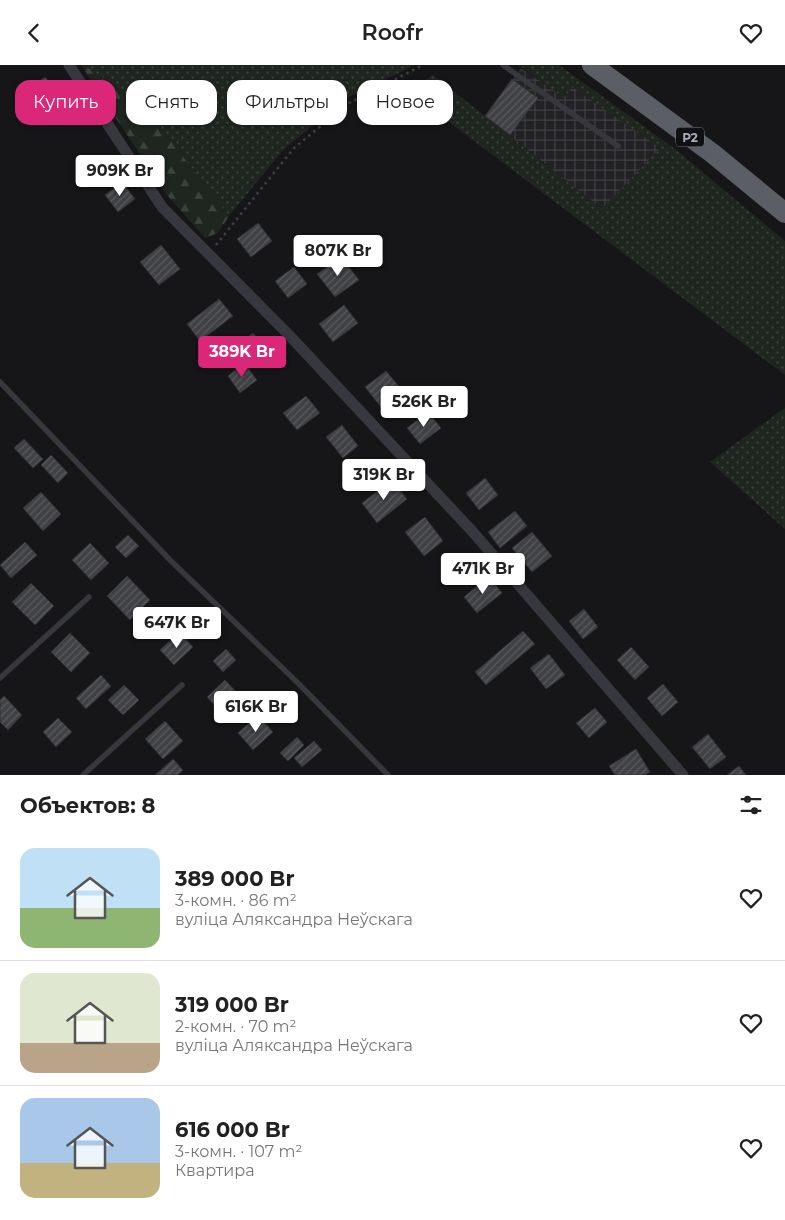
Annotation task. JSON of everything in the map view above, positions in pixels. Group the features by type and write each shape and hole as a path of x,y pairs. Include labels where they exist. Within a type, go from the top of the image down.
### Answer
{"highway":[{"name":"Р2","path":"592,65 712,153 785,213"}],"street":[{"path":"69,65 162,207 289,335 472,531 683,775"}],"lane":[{"path":"503,65 618,146"},
{"path":"0,382 171,561 299,684 388,775"},
{"path":"0,678 89,597"},
{"path":"83,775 182,685"}],"path":[{"path":"209,254 294,148 349,103 423,65"}],"shaded area":[{"path":"521,68 564,97 572,86 661,148 602,209 485,116"}],"green space":[{"path":"81,65 84,65 106,80 91,80"},
{"path":"84,65 415,65 384,80 357,80 357,93 347,98 347,80 227,80 227,125 313,125 284,149 229,216 158,125 217,125 217,80 126,80 126,93 116,87 116,80 106,80"},
{"path":"519,65 559,65 675,149 785,241 785,375 453,125 453,91 602,209 660,148 572,87 564,98"},
{"path":"433,75 439,80 426,80"},
{"path":"116,87 126,93 126,125 158,125 229,216 218,233 205,238 166,194 116,118"},
{"path":"785,408 785,529 710,462"}],"building":[{"path":"512,79 538,98 510,135 485,116"},
{"path":"122,182 135,199 118,212 105,195"},
{"path":"258,223 272,241 251,257 237,239"},
{"path":"161,245 180,269 159,285 140,262"},
{"path":"341,257 359,280 335,297 317,274"},
{"path":"294,267 307,284 288,298 275,281"},
{"path":"219,299 233,316 200,341 187,324"},
{"path":"344,305 358,323 333,342 319,324"},
{"path":"253,333 264,348 249,360 237,345"},
{"path":"244,363 257,380 240,393 228,376"},
{"path":"386,371 402,390 381,407 365,387"},
{"path":"306,396 320,413 297,430 283,413"},
{"path":"428,412 441,428 420,444 407,428"},
{"path":"342,425 358,446 343,458 326,437"},
{"path":"24,439 43,459 33,468 14,448"},
{"path":"51,455 68,473 58,483 41,465"},
{"path":"485,478 498,495 479,510 466,493"},
{"path":"392,480 407,499 377,523 362,503"},
{"path":"41,492 61,514 43,531 23,508"},
{"path":"515,511 527,526 500,548 488,532"},
{"path":"425,517 443,541 424,556 405,532"},
{"path":"532,532 552,556 532,572 512,548"},
{"path":"128,535 139,546 126,558 115,547"},
{"path":"25,542 37,555 11,578 0,565"},
{"path":"90,543 109,563 91,580 72,560"},
{"path":"127,576 150,600 130,620 107,596"},
{"path":"489,576 502,593 477,613 464,597"},
{"path":"31,583 54,606 35,625 12,602"},
{"path":"584,609 598,627 583,639 569,621"},
{"path":"523,631 535,644 486,685 475,672"},
{"path":"179,632 193,647 174,665 160,650"},
{"path":"70,633 90,653 71,672 51,652"},
{"path":"631,647 649,667 635,680 617,660"},
{"path":"226,649 236,660 223,672 213,661"},
{"path":"549,654 565,675 546,689 530,668"},
{"path":"101,675 111,686 86,709 76,698"},
{"path":"225,680 242,698 223,715 207,697"},
{"path":"663,684 678,702 662,716 647,698"},
{"path":"124,685 139,700 123,715 108,700"},
{"path":"4,696 22,715 8,730 0,722 0,700"},
{"path":"595,708 607,722 589,738 576,723"},
{"path":"258,715 273,732 253,750 238,733"},
{"path":"58,718 72,732 56,747 43,732"},
{"path":"165,721 183,741 163,759 145,739"},
{"path":"708,734 726,757 710,769 692,747"},
{"path":"297,737 304,745 288,761 280,753"},
{"path":"314,741 322,750 302,767 294,758"},
{"path":"636,749 650,772 645,775 615,775 609,766"},
{"path":"173,759 183,770 178,775 155,775"},
{"path":"739,766 746,775 727,775"}]}
